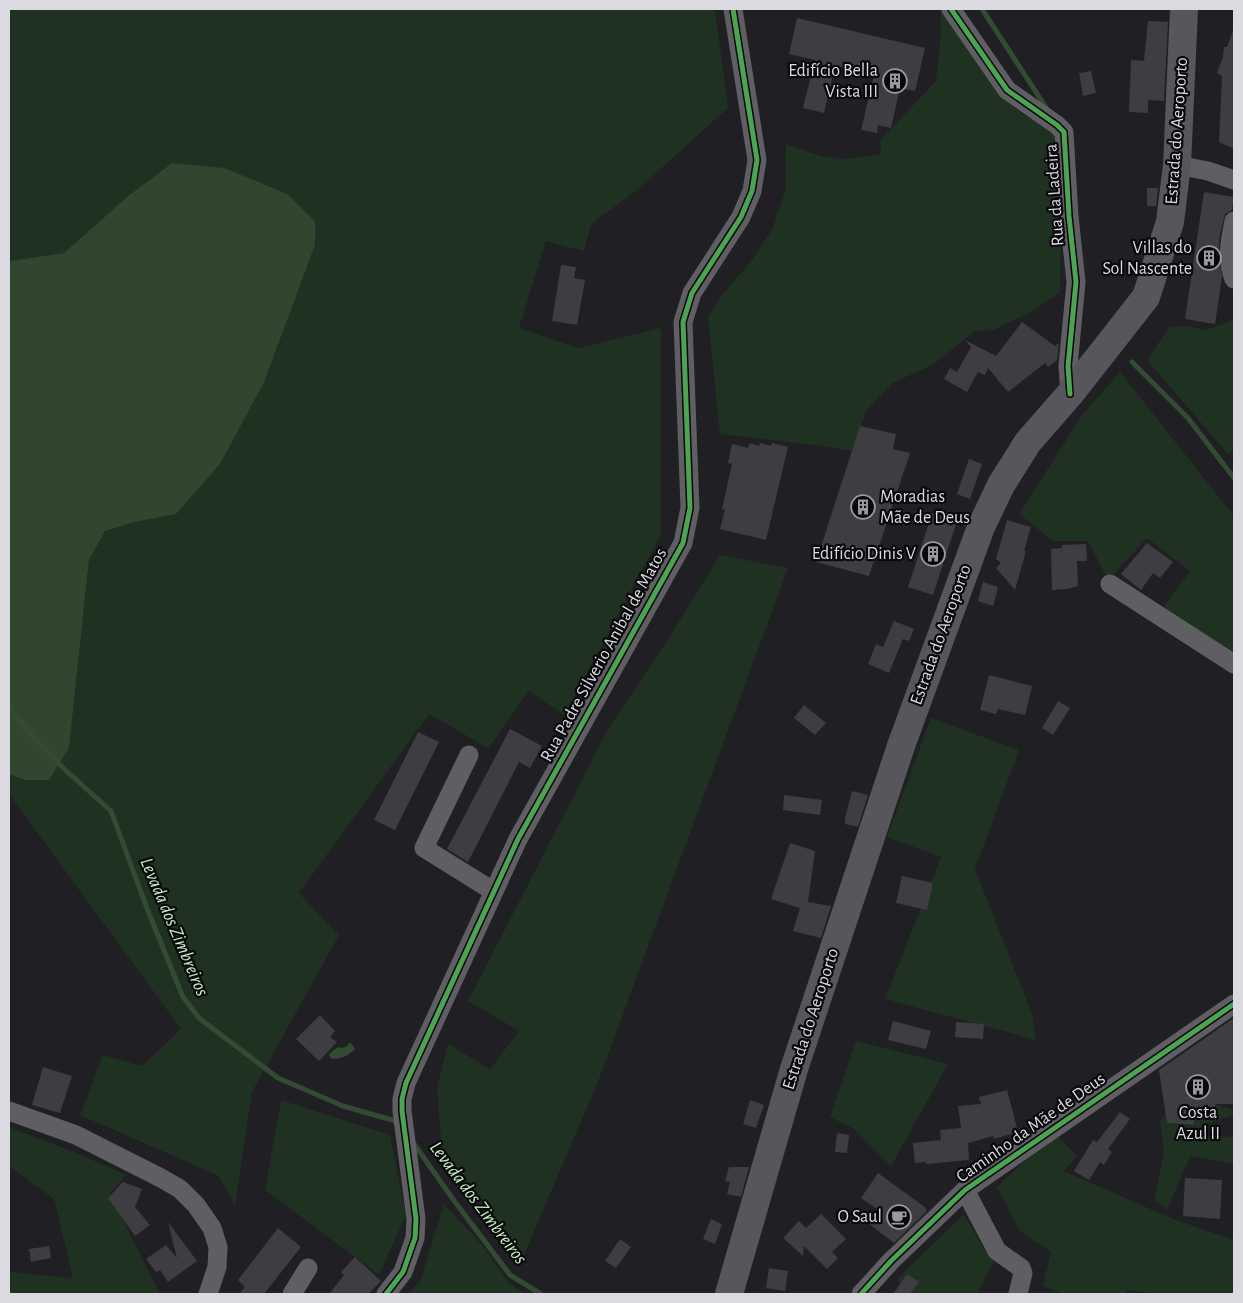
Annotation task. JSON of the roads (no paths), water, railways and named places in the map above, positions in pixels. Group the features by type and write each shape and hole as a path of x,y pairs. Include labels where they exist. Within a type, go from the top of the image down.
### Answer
{"main road":[{"name":"Estrada do Aeroporto","path":"729,1294 794,1069 904,738 981,527 1002,484 1028,442 1070,394 1146,297 1170,222 1177,165 1184,9"}],"street":[{"name":"Rua Padre Silverio Anibal de Matos","path":"386,1294 403,1272 416,1238 416,1219 402,1111 402,1099 406,1083 492,891 518,839 683,543 690,508 683,322 692,293 741,217 752,191 757,160 733,9"},
{"name":"Rua da Ladeira","path":"951,9 1006,90 1057,125 1064,132 1069,216 1076,282 1068,366 1070,394"},
{"path":"1177,165 1208,171 1234,180"},
{"path":"1234,220 1229,253 1234,279"},
{"path":"1110,584 1234,664"},
{"path":"469,754 424,848 492,891"},
{"name":"Caminho da Mãe de Deus","path":"860,1294 891,1261 965,1190 1234,1004"},
{"path":"9,1111 76,1135 180,1189 196,1205 212,1228 218,1247 217,1267 208,1294"},
{"path":"965,1190 998,1251 1021,1268 1023,1273 1018,1294"},
{"path":"292,1294 308,1268"}],"waterway":[{"name":"Levada dos Zimbreiros","path":"982,9 1047,109"},
{"name":"Levada dos Zimbreiros","path":"1132,362 1188,418 1234,478"},
{"name":"Levada dos Zimbreiros","path":"9,705 16,717 62,767 111,811 148,911 183,997 199,1018 278,1078 343,1106 399,1122"},
{"name":"Levada dos Zimbreiros","path":"412,1141 510,1275 541,1294"}],"place":[{"name":"Edifício Bella Vista III","path":"895,81"},
{"name":"Villas do Sol Nascente","path":"1209,258"},
{"name":"Moradias Mãe de Deus","path":"863,507"},
{"name":"Edifício Dinis V","path":"933,554"},
{"name":"Costa Azul II","path":"1198,1087"},
{"name":"O Saul","path":"899,1217"}]}
